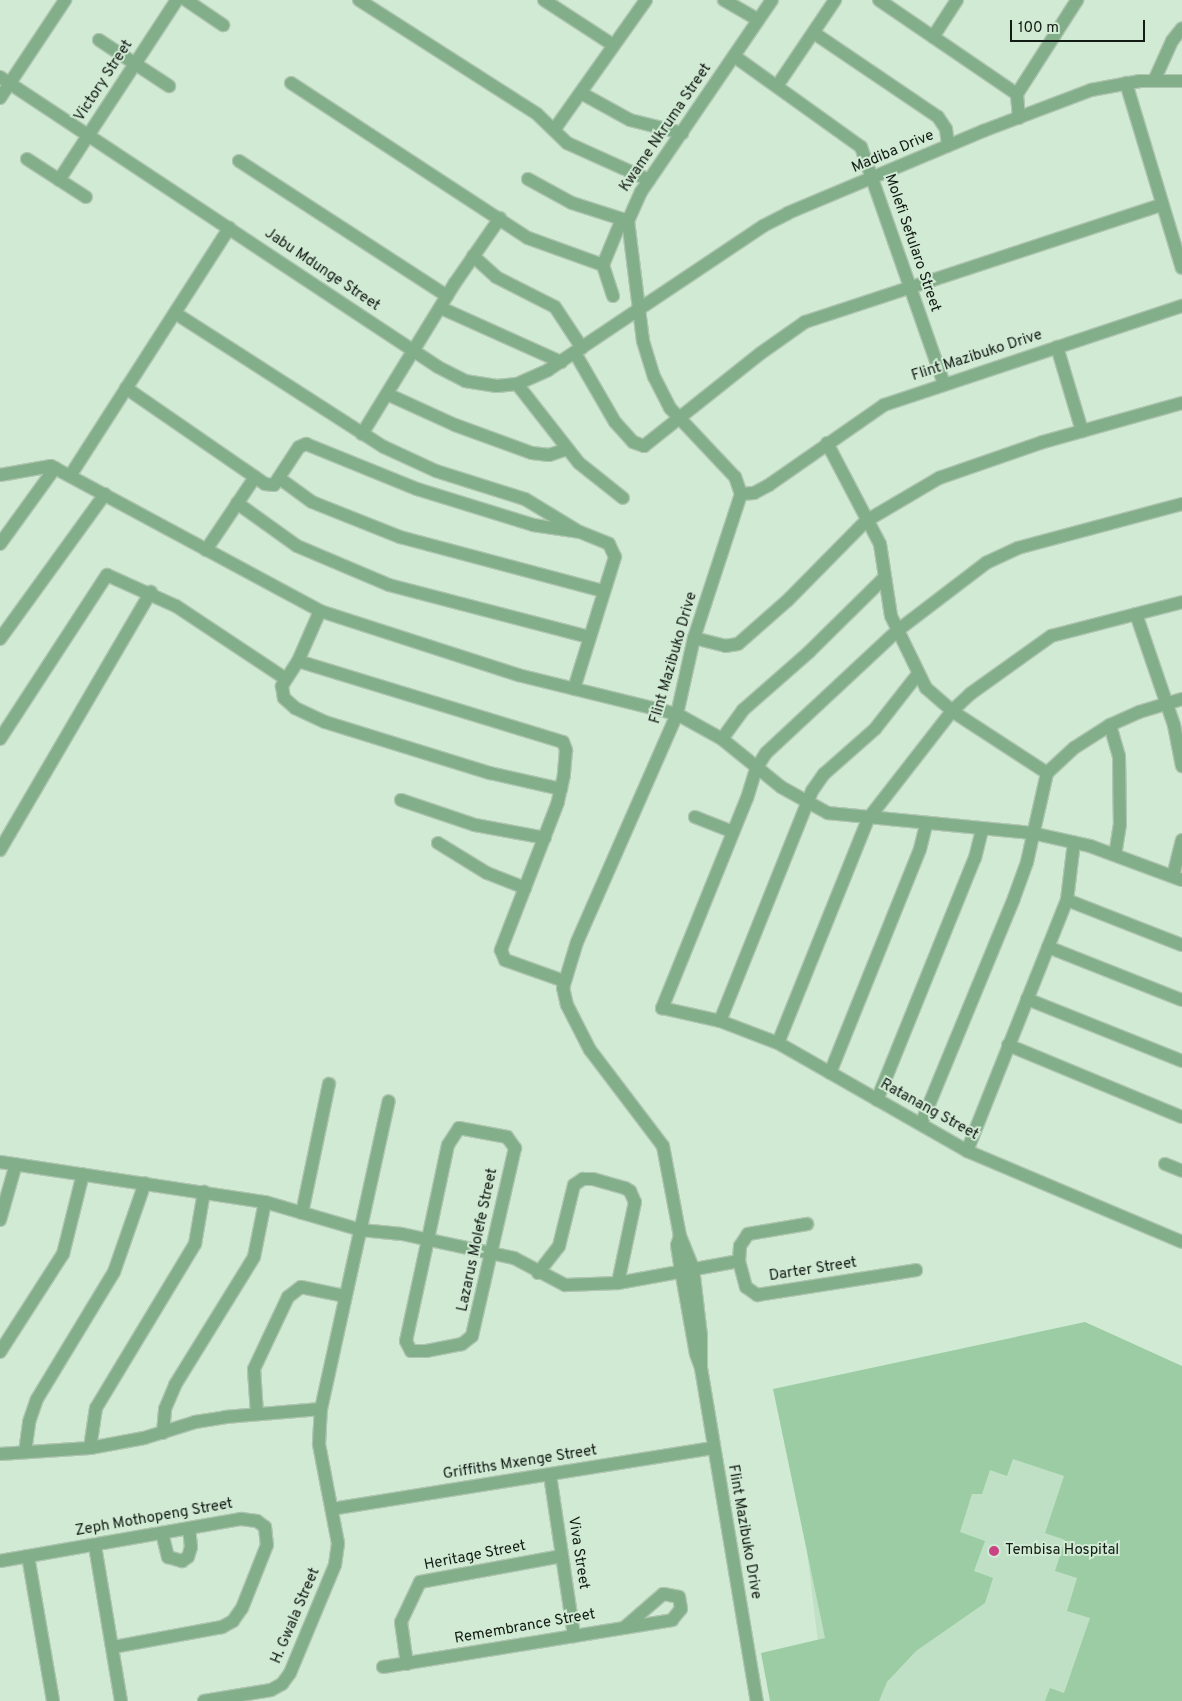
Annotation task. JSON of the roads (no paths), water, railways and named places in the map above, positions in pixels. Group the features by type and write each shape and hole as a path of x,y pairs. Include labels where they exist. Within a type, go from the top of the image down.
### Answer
{"street":[{"path":"0,98 5,80 65,0"},
{"name":"Victory Street","path":"59,180 178,0"},
{"path":"186,0 223,25"},
{"path":"359,0 538,114 567,143 594,158 649,180"},
{"path":"544,0 613,45"},
{"path":"554,130 646,0"},
{"path":"724,0 758,20"},
{"name":"Kwame Nkruma Street","path":"741,494 735,477 679,418 664,398 654,377 643,341 625,220 649,180 772,0"},
{"path":"777,86 835,0"},
{"path":"879,0 1018,94"},
{"path":"933,37 957,0"},
{"path":"1019,118 1018,94 1077,0"},
{"path":"1154,80 1172,41 1182,28"},
{"path":"814,33 938,117 946,129 948,146"},
{"path":"99,40 169,86"},
{"name":"Molefi Sefularo Street","path":"734,56 854,139 863,150 944,384"},
{"name":"Jabu Mdunge Street","path":"5,80 414,351 465,381 488,386 517,384 560,362 639,311"},
{"name":"Madiba Drive","path":"639,311 763,226 948,146 1091,90 1154,80 1182,81"},
{"path":"291,83 528,238 603,265"},
{"path":"1126,83 1161,205 1182,268"},
{"path":"581,93 630,120 682,132"},
{"path":"27,159 86,197"},
{"path":"239,161 447,296"},
{"path":"528,179 572,203 625,220 603,265 613,296"},
{"path":"473,256 496,277 556,307 602,404 632,442 639,446 649,444 779,339 805,322 1161,205"},
{"path":"362,434 447,296 500,218"},
{"path":"70,476 229,228"},
{"name":"Flint Mazibuko Drive","path":"752,1700 701,1368 702,1342 663,1146 622,1089 590,1050 567,1005 564,981 577,942 678,714 694,638 741,494 761,490 827,443 884,406 944,384 1182,307"},
{"path":"441,308 560,362"},
{"path":"175,313 362,434 425,466 525,499 580,532 608,544 614,552 574,689"},
{"path":"1057,347 1082,431"},
{"path":"517,384 567,449 591,475 623,498"},
{"path":"126,388 255,477 271,485 279,478 299,446 306,444 441,497 533,525 580,532"},
{"path":"387,394 455,426 532,453 549,454 567,449"},
{"path":"694,638 725,646 738,644 787,601 866,521 938,478 1082,431 1182,403"},
{"path":"827,443 866,521 880,544 891,616 918,674 936,699 1048,773"},
{"path":"0,475 42,466 55,468 320,611 425,646 574,689 678,714 722,739 756,769 806,803 840,817 1032,834 1074,842 1178,878 1182,840"},
{"path":"0,544 55,468"},
{"path":"206,550 255,477"},
{"path":"279,478 312,502 400,537 604,591"},
{"path":"0,639 105,494"},
{"path":"237,503 297,546 389,585 590,637"},
{"path":"695,817 734,832 756,769 766,753 898,630 1002,553 1182,504"},
{"path":"0,739 104,577 114,576 151,592 189,613 286,679"},
{"path":"722,739 743,710 809,652 884,578"},
{"path":"0,850 151,592"},
{"path":"778,1043 868,819 952,711 970,694 1051,636 1182,602"},
{"path":"320,611 298,661 281,689 284,698 312,718 490,773 561,789"},
{"path":"1136,614 1164,704 1174,725 1182,766"},
{"path":"298,661 560,739 566,750 561,789 526,888 513,914 501,956 513,964 564,981"},
{"path":"720,1021 806,803 824,774 875,729 918,674"},
{"path":"921,1124 1014,898 1027,862 1032,834 1048,773 1074,748 1110,725 1164,704 1182,700"},
{"path":"1110,725 1119,756 1120,824 1115,855"},
{"path":"401,800 475,825 545,838"},
{"path":"830,1073 920,849 926,825"},
{"path":"877,1100 975,858 982,830"},
{"name":"Ratanang Street","path":"734,832 662,1008 720,1021 778,1043 967,1151 1182,1242"},
{"path":"967,1151 1067,900 1074,842"},
{"path":"438,843 487,873 526,888"},
{"path":"1067,900 1182,944"},
{"path":"1048,947 1182,1000"},
{"path":"1027,999 1182,1061"},
{"path":"1008,1045 1182,1117"},
{"path":"302,1213 330,1084"},
{"name":"H. Gwala Street","path":"204,1701 271,1690 287,1679 335,1565 338,1544 319,1444 321,1410 389,1101"},
{"name":"Lazarus Molefe Street","path":"459,1128 478,1130 507,1137 515,1148 472,1336 462,1344 427,1352 410,1351 406,1340 428,1239 448,1145 454,1132 459,1128"},
{"path":"0,1162 265,1202 361,1230 428,1239 491,1252 523,1261 538,1273 565,1285 618,1283 739,1261 740,1246 748,1234 806,1224"},
{"path":"0,1220 16,1164"},
{"path":"1165,1164 1182,1171"},
{"path":"0,1352 64,1254 83,1174"},
{"path":"538,1273 559,1246 574,1184 583,1178 593,1179 625,1188 630,1191 635,1202 618,1283"},
{"path":"25,1452 29,1422 36,1399 114,1272 146,1183"},
{"path":"90,1448 96,1408 195,1244 204,1192"},
{"path":"163,1433 165,1409 175,1385 254,1257 265,1202"},
{"name":"Darter Street","path":"739,1261 746,1287 757,1295 916,1270"},
{"path":"257,1414 254,1369 288,1297 301,1287 345,1296"},
{"path":"0,1454 90,1448 163,1433 195,1422 257,1414 321,1410"},
{"name":"Griffiths Mxenge Street","path":"332,1509 713,1448"},
{"name":"Viva Street","path":"550,1475 574,1636"},
{"name":"Zeph Mothopeng Street","path":"0,1561 95,1546 241,1519 257,1521 266,1526 267,1545 237,1617 222,1627 113,1647"},
{"path":"162,1533 168,1557 182,1561 188,1557 191,1547 189,1528"},
{"path":"95,1546 121,1701"},
{"path":"28,1556 53,1701"},
{"name":"Heritage Street","path":"407,1664 401,1622 420,1582 562,1556"},
{"name":"Remembrance Street","path":"384,1667 672,1620 681,1609 679,1597 664,1594 625,1627"}],"place":[{"name":"Tembisa Hospital","path":"994,1551"}]}
